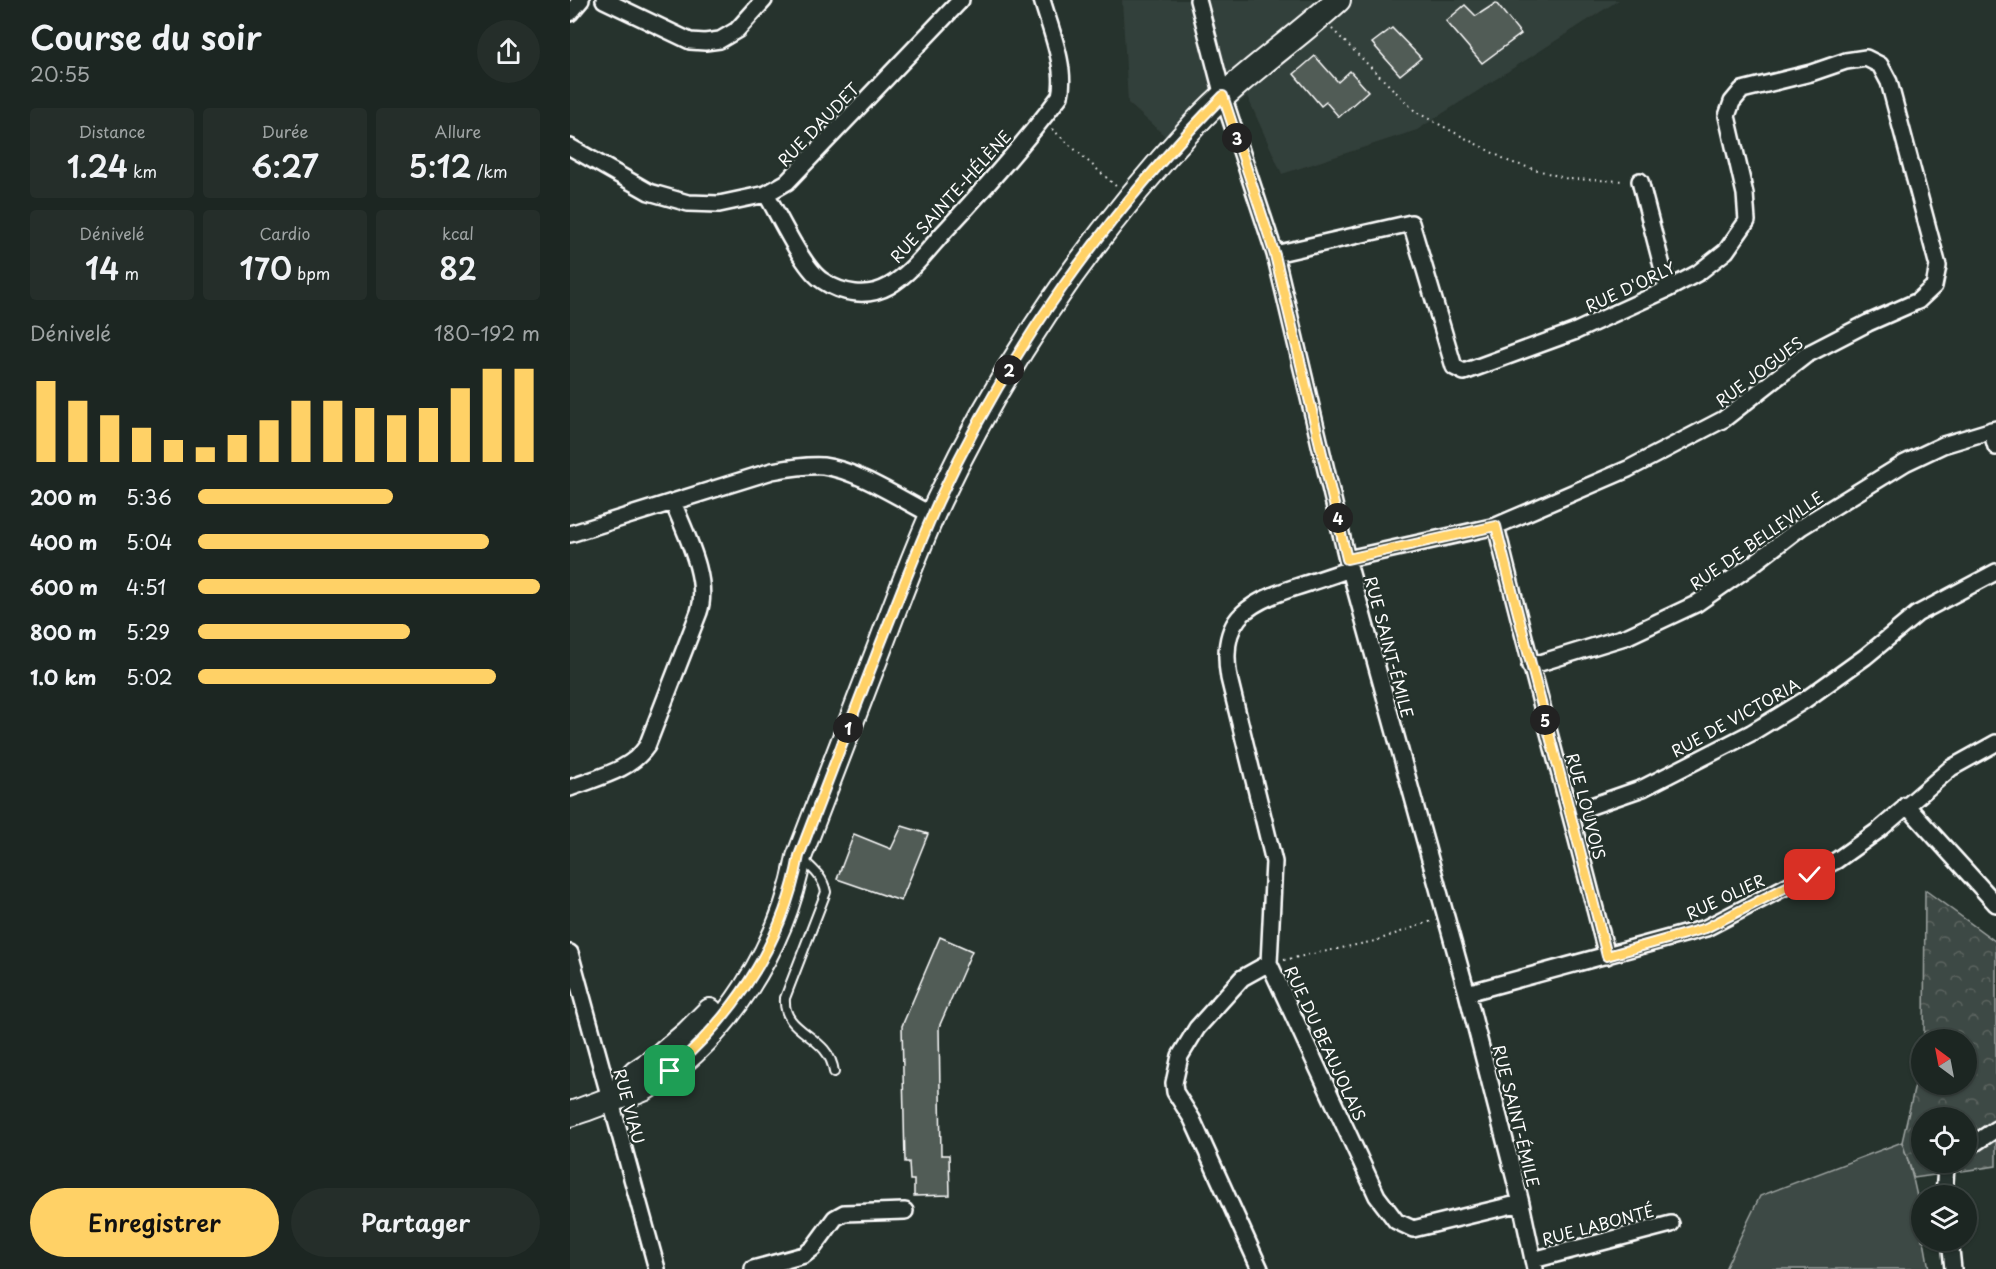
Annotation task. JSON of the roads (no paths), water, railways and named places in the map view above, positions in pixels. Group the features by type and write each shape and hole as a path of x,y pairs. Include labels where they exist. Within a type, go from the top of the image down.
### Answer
{"main road":[{"path":"570,1114 609,1100 636,1073 660,1057 688,1033 713,1007 734,980 752,951 780,884 799,856 912,561 932,515 985,411 1034,330 1083,260 1130,199 1193,126 1223,96 1338,0"}],"street":[{"path":"570,13 580,0"},
{"path":"604,0 621,4 690,41 705,42 720,40 737,30 764,0"},
{"name":"RUE DAUDET","path":"570,147 649,192 688,203 719,204 766,194 787,182 961,0"},
{"name":"RUE SAINTE-HÉLÈNE","path":"766,194 798,249 819,278 847,292 868,292 888,287 907,272 999,173 1060,96 1062,85 1060,68 1042,0"},
{"name":"RUE SAINT-ÉMILE","path":"1198,0 1223,96 1275,255 1349,564 1467,993 1521,1203 1534,1264"},
{"name":"RUE JOGUES","path":"1349,564 1496,526 1628,469 1724,419 1806,355 1868,323 1918,301 1934,286 1938,266 1889,82 1880,65 1866,58 1846,61 1811,73"},
{"name":"RUE D'ORLY","path":"1275,255 1411,223 1454,367 1464,372 1576,331 1668,289 1698,273 1726,251 1747,222 1745,194 1727,116 1732,102 1742,90 1811,73"},
{"path":"1640,182 1668,289"},
{"path":"1994,430 1996,447"},
{"name":"RUE DE BELLEVILLE","path":"1530,666 1628,636 1696,604 1801,527 1894,469 1942,446 1994,430"},
{"path":"570,534 772,471 802,466 823,466 839,470 862,479 932,515"},
{"path":"570,788 624,768 647,746 699,612 703,600 699,572 673,502"},
{"name":"RUE LOUVOIS","path":"1496,526 1530,666 1571,813 1607,956"},
{"name":"RUE DU BEAUJOLAIS","path":"1349,564 1250,606 1241,614 1229,638 1226,663 1229,678 1274,862 1269,963 1377,1196 1396,1221 1413,1229 1521,1203"},
{"name":"RUE DE VICTORIA","path":"1571,813 1643,788 1751,733 1813,694 1865,657 1917,614 1996,572"},
{"name":"RUE OLIER","path":"1467,993 1706,928 1837,860 1879,830 1951,768 1996,743"},
{"path":"1906,805 1996,904"},
{"name":"RUE VIAU","path":"570,954 657,1269"},
{"path":"1260,1269 1192,1119 1175,1092 1174,1083 1180,1056 1197,1028 1242,978 1269,963"},
{"path":"1977,1142 1996,1130"},
{"path":"753,1269 804,1255 813,1248 835,1218 844,1213 905,1211"},
{"name":"RUE LABONTÉ","path":"1534,1264 1671,1224"},
{"path":"1951,1251 1953,1269"}],"lane":[{"path":"799,856 816,872 824,883 826,892 785,998 784,1008 790,1021 823,1046 833,1062 834,1072"}]}
